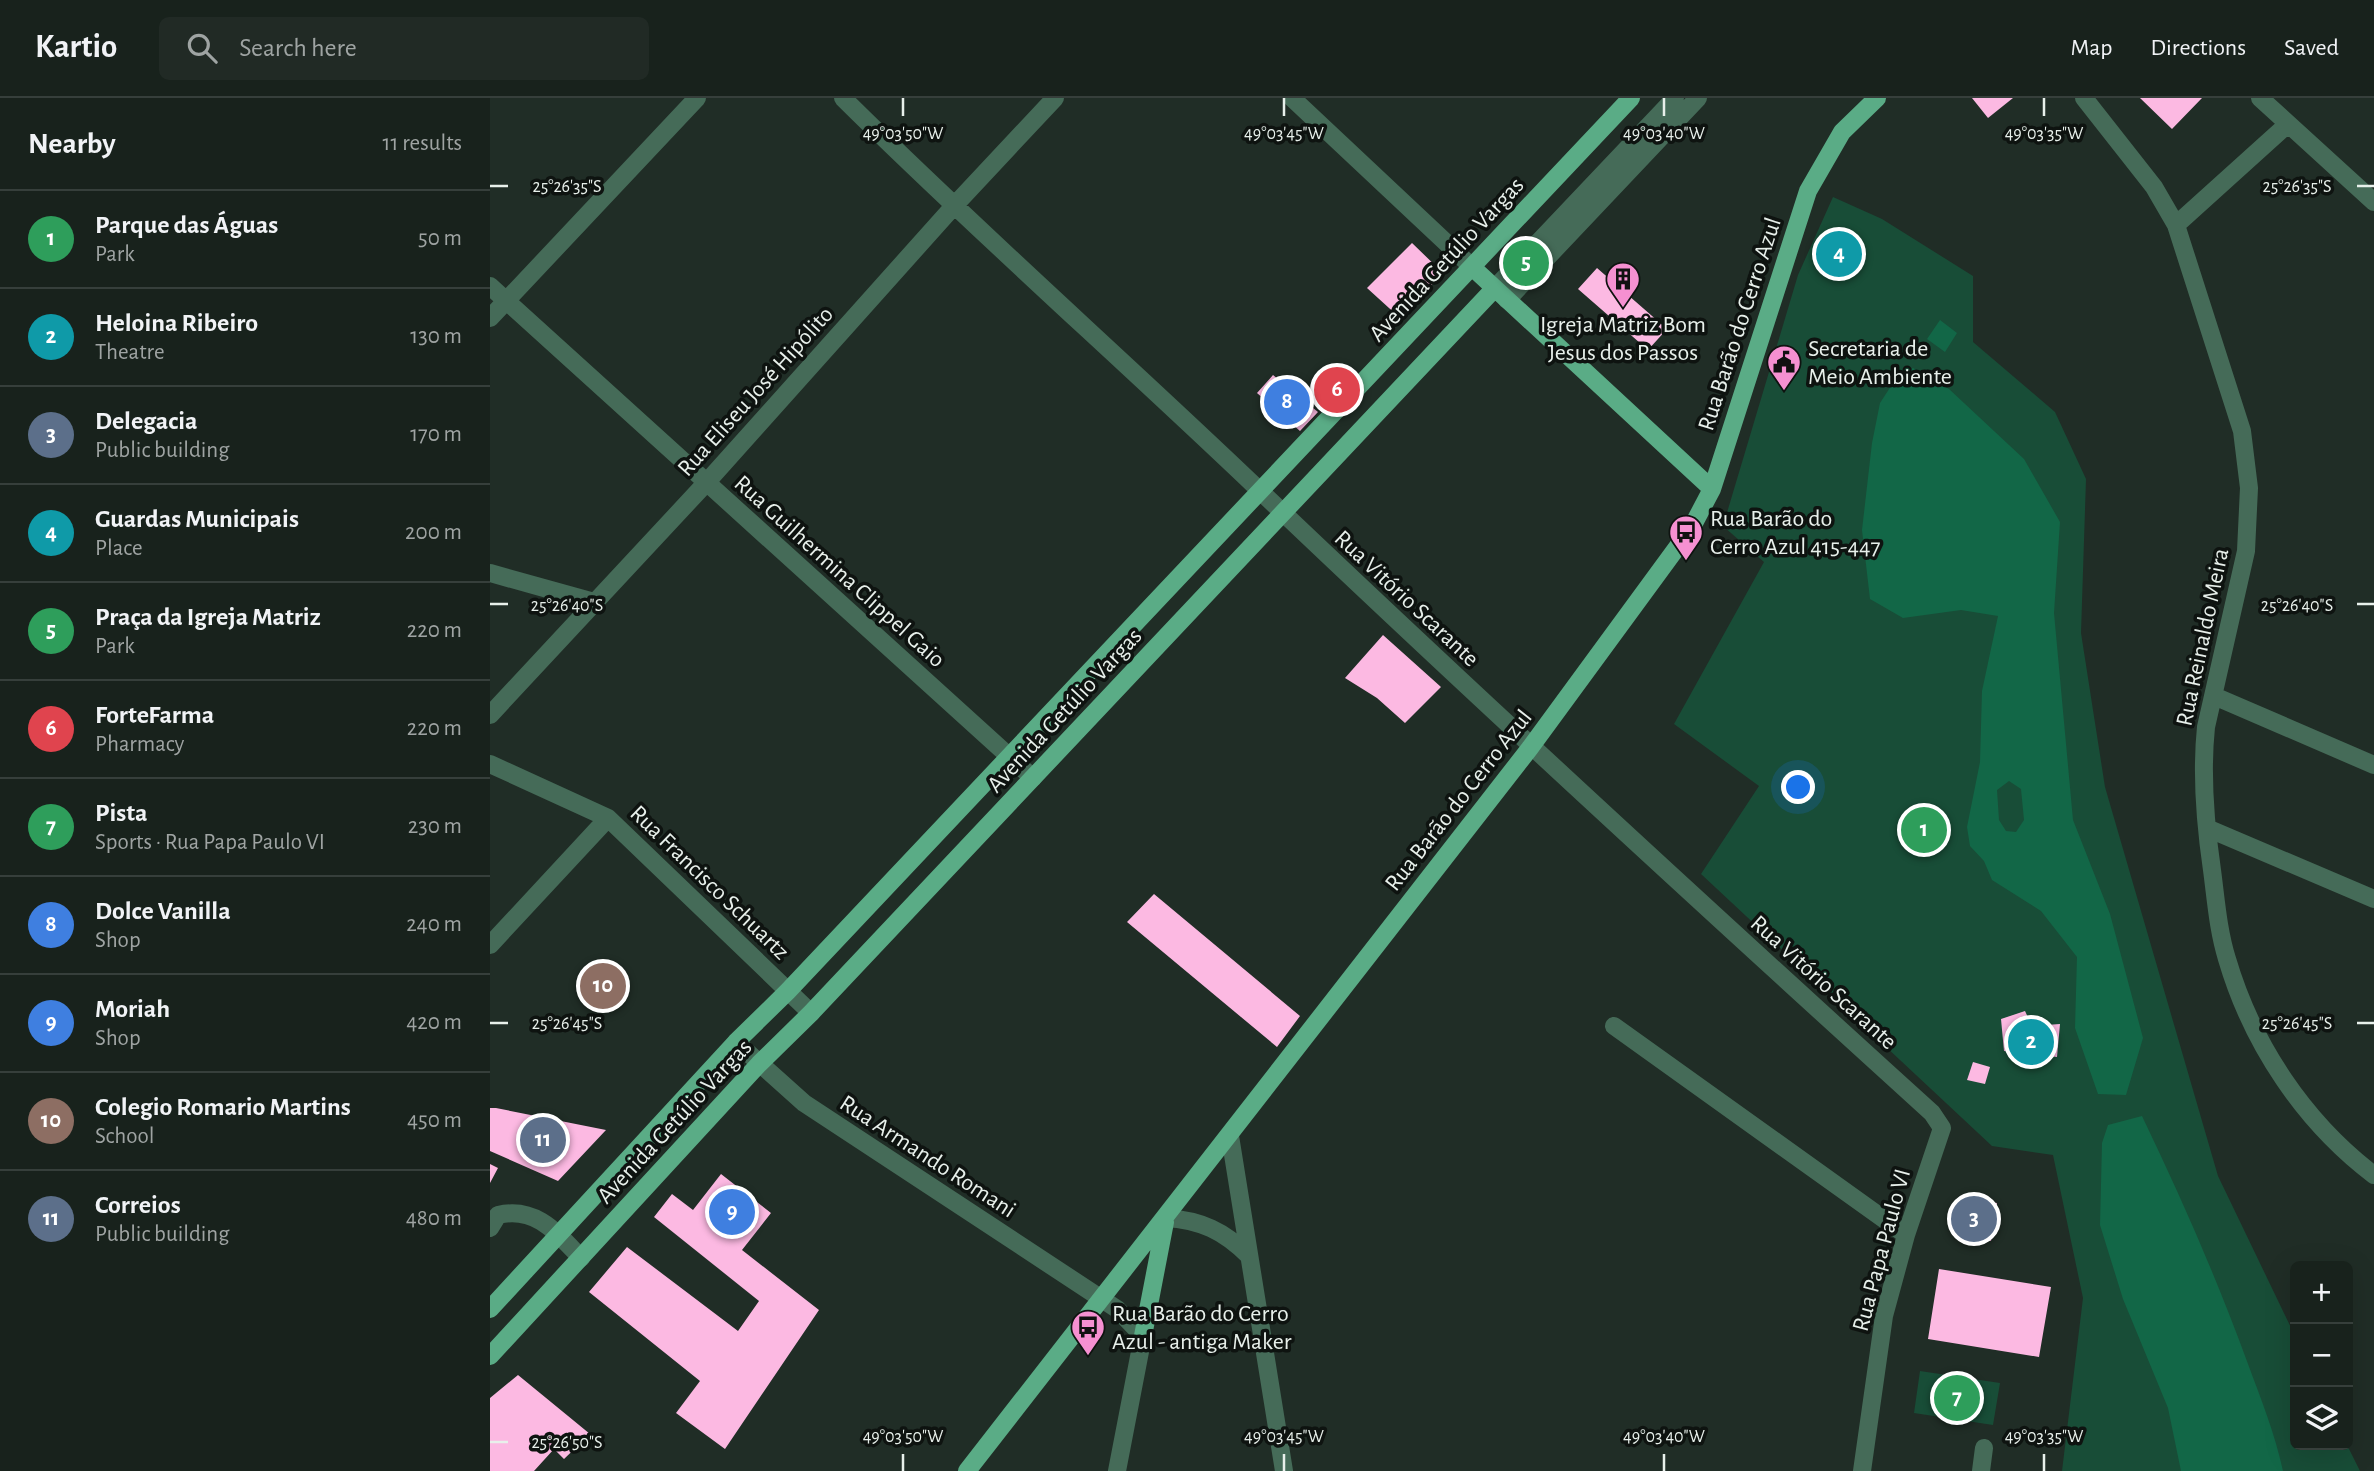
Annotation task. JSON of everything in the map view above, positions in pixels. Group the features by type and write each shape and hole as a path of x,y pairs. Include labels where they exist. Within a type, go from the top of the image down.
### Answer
{"main road":[{"name":"Avenida Getúlio Vargas","path":"490,1309 736,1042 788,991 1631,98"},
{"name":"Rua Barão do Cerro Azul","path":"967,1471 1530,748 1692,527 1713,489 1808,191 1842,132 1877,98"},
{"path":"1472,267 1713,489"},
{"name":"Avenida Getúlio Vargas","path":"490,1356 759,1064 811,1013 1282,513 1500,295"},
{"path":"1143,1336 1166,1218"}],"street":[{"path":"490,318 696,98"},
{"name":"Rua Vitório Scarante","path":"843,98 953,207 1260,490 1530,748 1921,1104 1942,1128"},
{"name":"Rua Eliseu José Hipólito","path":"490,715 706,483 953,207 1055,98"},
{"path":"1292,98 1472,267"},
{"name":"Avenida Getúlio Vargas","path":"1500,295 1675,98"},
{"name":"Avenida Getúlio Vargas","path":"1500,295 1698,98"},
{"name":"Rua Reinaldo Meira","path":"2084,98 2154,187 2176,225 2237,408 2249,488 2246,551 2203,757 2207,828 2222,942 2241,998 2258,1035 2303,1107 2325,1133 2374,1175"},
{"path":"2260,98 2374,202"},
{"path":"2176,225 2288,124"},
{"name":"Rua Guilhermina Clippel Gaio","path":"490,286 1033,778"},
{"path":"490,573 594,602"},
{"path":"2214,696 2374,765"},
{"name":"Rua Francisco Schuartz","path":"490,764 608,818 811,1013"},
{"path":"490,946 608,818"},
{"path":"2207,828 2374,899"},
{"path":"1614,1026 1906,1234"},
{"name":"Rua Armando Romani","path":"736,1042 804,1103 1102,1300 1133,1322 1143,1336"},
{"name":"Rua Papa Paulo VI","path":"1862,1471 1884,1316 1906,1234 1942,1128"},
{"path":"1230,1136 1284,1471"},
{"path":"490,1228 498,1215 516,1211 538,1219 558,1234 581,1258"},
{"path":"1166,1218 1189,1219 1212,1227 1232,1239 1249,1256"},
{"path":"1117,1471 1143,1336"},
{"path":"1981,1471 1984,1448"}],"shaded area":[{"path":"1833,197 1882,219 1973,276 1973,342 2055,412 2086,479 2081,633 2105,787 2218,1176 2290,1326 2290,1450 2350,1450 2360,1471 2062,1471 2083,1298 2053,1155 1992,1146 1701,874 1759,786 1674,724 1764,562 1723,526 1798,275"},
{"path":"1940,320 1957,333 1945,352 1927,339"},
{"path":"1913,368 1949,389 2024,459 2060,522 2054,613 2073,820 2110,914 2143,1038 2126,1095 2098,1094 2075,1028 2077,957 2041,911 1992,880 1984,861 1970,846 1967,827 1980,762 1982,691 1998,616 1961,610 1903,618 1870,599 1862,530 1872,443 1880,403 1895,380","holes":["2009,781 2021,789 2024,820 2016,832 2006,831 1999,820 1997,790"]},
{"path":"2142,1116 2224,1301 2267,1417 2283,1471 2181,1471 2168,1408 2123,1299 2100,1225 2102,1143 2108,1125"},
{"path":"1920,1371 2000,1383 1993,1425 1914,1413"}],"building":[{"path":"1972,98 2013,98 1988,118"},
{"path":"2140,98 2202,98 2172,129"},
{"path":"1837,236 1847,248 1840,260 1827,247"},
{"path":"1412,243 1443,273 1400,318 1367,288"},
{"name":"Igreja Matriz Bom Jesus dos Passos","path":"1597,268 1667,329 1648,350 1578,289"},
{"path":"1273,375 1318,412 1300,431 1257,393"},
{"path":"1383,635 1441,687 1405,723 1377,698 1345,678"},
{"path":"1154,894 1300,1016 1277,1047 1127,922"},
{"path":"2025,1011 2032,1026 2060,1024 2057,1057 2004,1051 2001,1019"},
{"path":"1973,1062 1990,1067 1985,1084 1967,1080"},
{"path":"490,1108 606,1130 558,1181 490,1151"},
{"path":"490,1164 498,1168 490,1183"},
{"path":"721,1174 771,1213 742,1250 819,1310 725,1449 676,1413 700,1381 589,1292 627,1247 738,1331 759,1301 654,1217 672,1194 693,1210"},
{"path":"1958,1198 1997,1203 1991,1241 1952,1235"},
{"path":"1939,1269 2051,1287 2039,1357 1928,1339"},
{"path":"518,1375 590,1434 564,1459 554,1449 534,1471 490,1471 490,1398"}],"place":[{"name":"Guardas Municipais","path":"1839,254"},
{"name":"Praça da Igreja Matriz","path":"1526,263"},
{"name":"Igreja Matriz Bom Jesus dos Passos","path":"1623,309"},
{"name":"ForteFarma","path":"1337,390"},
{"name":"Secretaria de Meio Ambiente","path":"1784,392"},
{"name":"Dolce Vanilla","path":"1287,402"},
{"name":"Rua Barão do Cerro Azul 415-447","path":"1686,562"},
{"name":"Parque das Águas","path":"1924,830"},
{"name":"Colegio Romario Martins","path":"603,986"},
{"name":"Heloina Ribeiro","path":"2031,1042"},
{"name":"Correios","path":"543,1140"},
{"name":"Moriah","path":"732,1212"},
{"name":"Delegacia","path":"1974,1219"},
{"name":"Rua Barão do Cerro Azul - antiga Maker","path":"1088,1357"},
{"name":"Pista","path":"1957,1398"}]}
